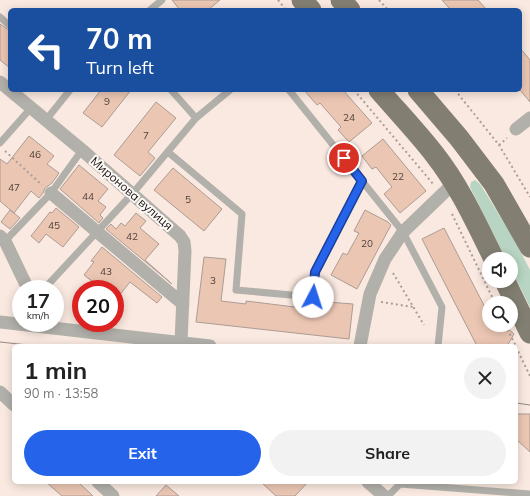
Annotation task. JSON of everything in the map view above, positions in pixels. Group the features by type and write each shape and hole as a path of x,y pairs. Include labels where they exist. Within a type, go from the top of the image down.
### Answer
{"main road":[{"path":"302,0 309,8"},
{"path":"341,0 348,8"},
{"path":"381,92 435,156 454,183 466,202 491,252"},
{"path":"420,92 459,138 498,190 530,247"},
{"path":"435,156 444,161 454,163 461,158 462,150 459,138"},
{"path":"454,183 470,173 478,173 488,176"},
{"path":"508,288 530,333"}],"street":[{"name":"Миронова вулиця","path":"0,82 8,89"},
{"name":"Миронова вулиця","path":"12,92 133,193 180,236 184,242 185,251 181,342"},
{"path":"516,129 530,118"},
{"path":"360,344 370,294 385,259 403,232 454,183"},
{"path":"51,193 183,304"},
{"path":"2,238 23,280"},
{"path":"0,322 12,323"},
{"path":"64,328 196,344"},
{"path":"0,392 12,403"},
{"path":"100,484 113,496"},
{"path":"370,484 384,496"}],"lane":[{"path":"152,8 162,0"},
{"path":"0,17 8,24"},
{"path":"46,120 68,92"},
{"path":"172,92 196,118"},
{"path":"53,280 133,193 196,118 228,92"},
{"path":"291,92 403,232 442,307 438,344"},
{"path":"0,143 31,108"},
{"path":"2,238 51,193 82,150"},
{"path":"168,152 242,214 236,290 313,297 315,272 362,181"},
{"path":"388,496 400,484 530,494"}],"path":[{"path":"278,0 284,8"},
{"path":"379,0 386,8"},
{"path":"457,92 499,145 530,197"},
{"path":"0,147 51,193"},
{"path":"385,259 424,325"},
{"path":"369,300 413,307"},
{"path":"509,332 515,344"},
{"path":"518,350 530,376"}],"green space":[{"path":"475,180 480,184 514,239 530,270 530,307 518,283 518,252 502,252 470,187 471,182"}],"building":[{"path":"172,0 220,0 210,8 178,8"},
{"path":"442,0 478,0 485,8 449,8"},
{"path":"0,24 8,30 8,66 0,60"},
{"path":"522,50 530,60 530,102 522,92"},
{"path":"99,92 129,92 102,127 83,113"},
{"path":"306,92 345,92 372,123 349,142 338,130 341,127 320,103 317,105"},
{"path":"156,102 176,118 148,152 155,158 140,176 114,155"},
{"path":"29,136 54,156 47,164 59,173 52,183 45,188 39,198 31,191 14,213 0,201 0,159 7,164"},
{"path":"383,139 426,191 400,213 384,194 392,187 376,167 372,169 362,156"},
{"path":"79,165 108,189 98,201 106,207 100,215 103,218 99,223 60,189"},
{"path":"173,168 222,209 204,231 154,190"},
{"path":"56,208 79,227 63,247 46,234 39,243 31,236 50,212 52,213"},
{"path":"10,210 20,218 10,229 1,222"},
{"path":"365,210 391,225 357,289 331,275 343,253 347,255 359,233 354,231"},
{"path":"136,213 146,221 140,228 159,244 145,260 172,284 106,229 111,224 116,229 121,223 125,226"},
{"path":"444,228 482,301 482,332 512,332 514,334 508,344 476,344 422,239"},
{"path":"102,247 162,297 157,303 130,282 124,290 124,280 90,280 84,275 94,262 91,261"},
{"path":"204,257 226,259 221,301 246,304 246,301 327,311 328,302 353,304 349,339 196,322"},
{"path":"518,414 530,414 530,452 518,441"},
{"path":"48,484 80,484 93,496 62,496"},
{"path":"263,484 306,484 295,496 276,496"},
{"path":"166,485 179,496 156,496"}],"tram line":[{"path":"0,342 18,344"},
{"path":"518,403 530,405"}],"route":[{"path":"313,297 315,272 362,181 344,158"}]}
